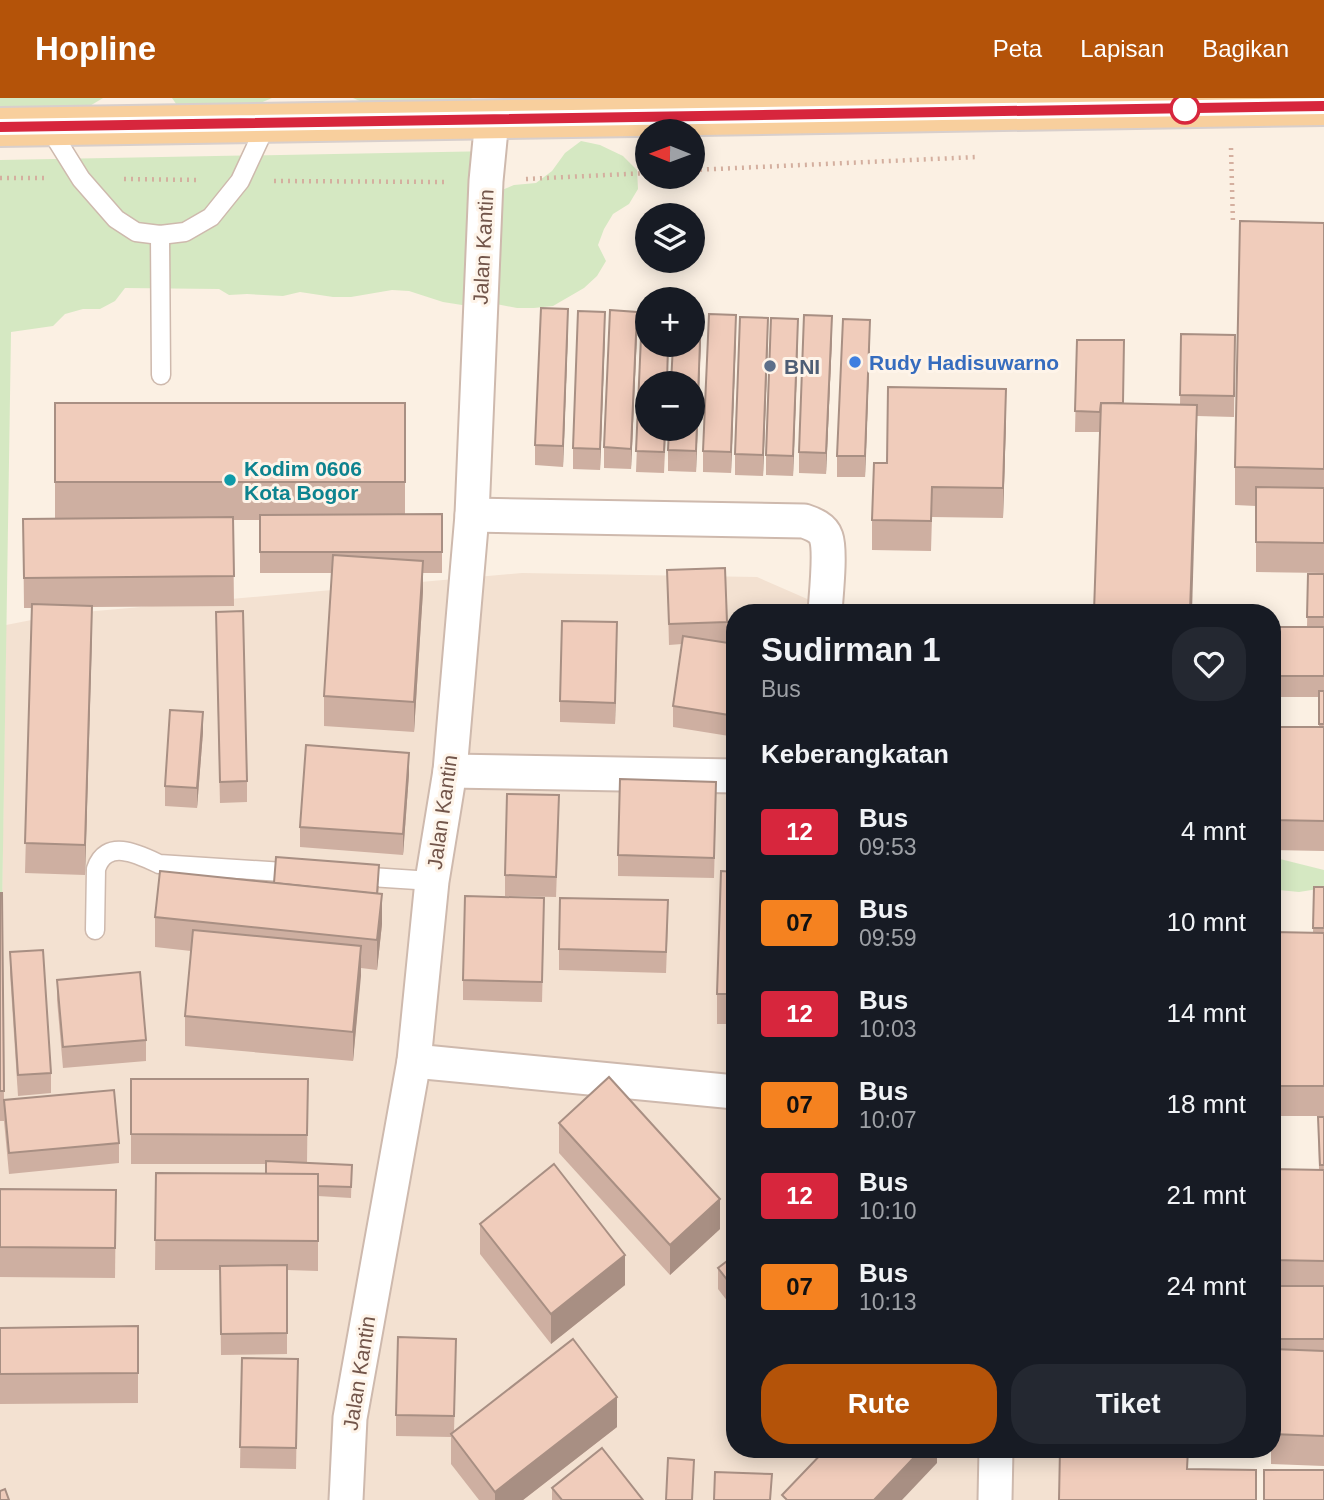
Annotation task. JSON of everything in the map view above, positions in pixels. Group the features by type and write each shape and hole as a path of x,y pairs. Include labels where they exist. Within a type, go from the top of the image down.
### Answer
{"main road":[{"path":"0,127 1324,106"}],"street":[{"name":"Jalan Kantin","path":"346,1500 350,1418 414,1061 432,881 450,771 472,515 486,181 492,119"},
{"path":"472,515 804,521 818,526 826,536 828,550 825,604"},
{"path":"450,771 726,776"},
{"path":"414,1061 726,1092"},
{"path":"995,1500 996,1458"}],"lane":[{"path":"48,126 82,179 116,219 136,232 160,235 185,232 211,217 240,181 267,123"},
{"path":"160,235 161,375"},
{"path":"95,930 96,869 99,860 106,853 114,851 141,855 159,864 432,881"}],"path":[{"path":"1230,108 1233,224"},
{"path":"705,169 986,157"},
{"path":"0,178 381,183 635,174"}],"shaded area":[{"path":"522,573 757,577 819,604 726,604 726,1458 1074,1458 1063,1500 0,1500 0,1044 6,625 62,614"}],"green space":[{"path":"0,98 103,98 68,119 0,138"},
{"path":"172,98 272,98 258,104 238,103 218,111 179,108"},
{"path":"353,98 473,98 449,106 371,106"},
{"path":"581,141 600,145 623,156 635,168 635,189 638,189 629,204 613,214 604,229 598,245 606,261 597,276 584,288 553,306 517,308 481,301 462,305 409,291 392,290 351,297 333,297 300,292 283,296 229,295 219,289 125,288 115,301 100,309 83,309 65,314 53,326 11,332 0,1044 0,160 495,151 492,194 514,185 536,183 552,171 565,153"},
{"path":"1281,859 1324,870 1324,888 1299,892 1281,890"}],"building":[{"path":"1240,221 1324,223 1324,469 1235,467"},
{"path":"541,308 568,309 563,446 535,445"},
{"path":"610,310 635,312 631,449 604,447"},
{"path":"578,311 605,312 600,449 573,448"},
{"path":"709,314 736,315 731,452 703,451"},
{"path":"804,315 832,316 826,453 799,452"},
{"path":"740,317 768,318 763,455 735,454"},
{"path":"771,318 798,319 793,456 766,455"},
{"path":"843,319 870,320 865,456 837,456"},
{"path":"1181,334 1235,335 1234,396 1180,395"},
{"path":"1077,340 1124,340 1123,403 1101,403 1100,412 1075,411"},
{"path":"640,357 668,357 667,371 640,371"},
{"path":"672,357 699,357 699,371 672,371"},
{"path":"888,387 1006,389 1003,488 932,487 931,521 872,520 874,463 887,463"},
{"path":"55,403 405,403 405,482 55,482"},
{"path":"1101,403 1197,405 1190,604 1094,604"},
{"path":"636,441 664,441 664,452 636,451"},
{"path":"668,441 696,441 696,451 668,450"},
{"path":"1256,487 1324,488 1324,543 1256,542"},
{"path":"442,514 442,552 260,552 260,515"},
{"path":"233,517 234,576 24,578 23,519"},
{"path":"333,555 423,561 414,702 324,696"},
{"path":"725,568 726,622 669,624 667,570"},
{"path":"1308,574 1324,574 1324,617 1307,617"},
{"path":"32,604 92,606 85,845 25,843"},
{"path":"243,611 247,781 220,782 216,612"},
{"path":"562,621 617,622 615,703 560,701"},
{"path":"1281,627 1324,627 1324,676 1281,676"},
{"path":"683,636 726,643 726,715 673,706"},
{"path":"1319,691 1324,691 1324,724 1319,724"},
{"path":"170,710 203,712 197,788 165,786"},
{"path":"1281,727 1324,727 1324,821 1281,820"},
{"path":"306,745 409,753 403,834 300,827"},
{"path":"620,779 716,782 714,858 618,855"},
{"path":"507,794 559,795 556,877 505,875"},
{"path":"276,857 379,865 377,894 274,883"},
{"path":"160,871 382,894 377,940 155,917"},
{"path":"721,871 726,871 726,994 717,994"},
{"path":"1314,887 1324,887 1324,928 1313,928"},
{"path":"2,893 4,1091 0,1091"},
{"path":"465,896 544,898 542,982 463,980"},
{"path":"560,898 668,900 666,952 559,949"},
{"path":"193,930 361,946 353,1032 185,1016"},
{"path":"1281,932 1324,933 1324,1086 1281,1086"},
{"path":"43,950 51,1073 18,1075 10,952"},
{"path":"140,972 146,1040 63,1047 57,980"},
{"path":"609,1077 720,1199 670,1245 559,1123"},
{"path":"131,1079 308,1079 307,1135 131,1134"},
{"path":"114,1090 119,1143 9,1153 4,1100"},
{"path":"1318,1117 1324,1117 1324,1165 1320,1165"},
{"path":"266,1161 352,1165 351,1187 318,1186 318,1174 266,1174"},
{"path":"554,1164 625,1255 551,1314 480,1224"},
{"path":"1281,1169 1324,1170 1324,1261 1281,1260"},
{"path":"156,1173 318,1174 318,1241 155,1240"},
{"path":"0,1189 116,1190 115,1248 0,1247"},
{"path":"726,1262 726,1278 718,1268"},
{"path":"287,1265 287,1333 221,1334 220,1266"},
{"path":"1281,1286 1324,1286 1324,1339 1281,1339"},
{"path":"138,1326 138,1373 0,1374 0,1328"},
{"path":"398,1337 456,1339 454,1416 396,1415"},
{"path":"573,1339 617,1397 495,1492 451,1434"},
{"path":"1281,1349 1324,1351 1324,1436 1281,1434"},
{"path":"242,1358 298,1359 296,1448 240,1447"},
{"path":"602,1448 643,1500 562,1500 552,1488"},
{"path":"668,1458 694,1460 692,1500 666,1500"},
{"path":"817,1458 914,1458 874,1500 787,1500 782,1495"},
{"path":"1060,1458 1188,1458 1187,1469 1256,1470 1256,1500 1059,1500"},
{"path":"1264,1470 1324,1470 1324,1500 1264,1500"},
{"path":"715,1472 772,1474 770,1500 714,1500"},
{"path":"5,1489 9,1500 0,1500 0,1491"}],"bus line":[{"name":"12","path":"0,127 1324,106"}],"place":[{"name":"Rudy Hadisuwarno","path":"855,362"},
{"name":"BNI","path":"770,366"},
{"name":"Kodim 0606 Kota Bogor","path":"230,480"}]}
